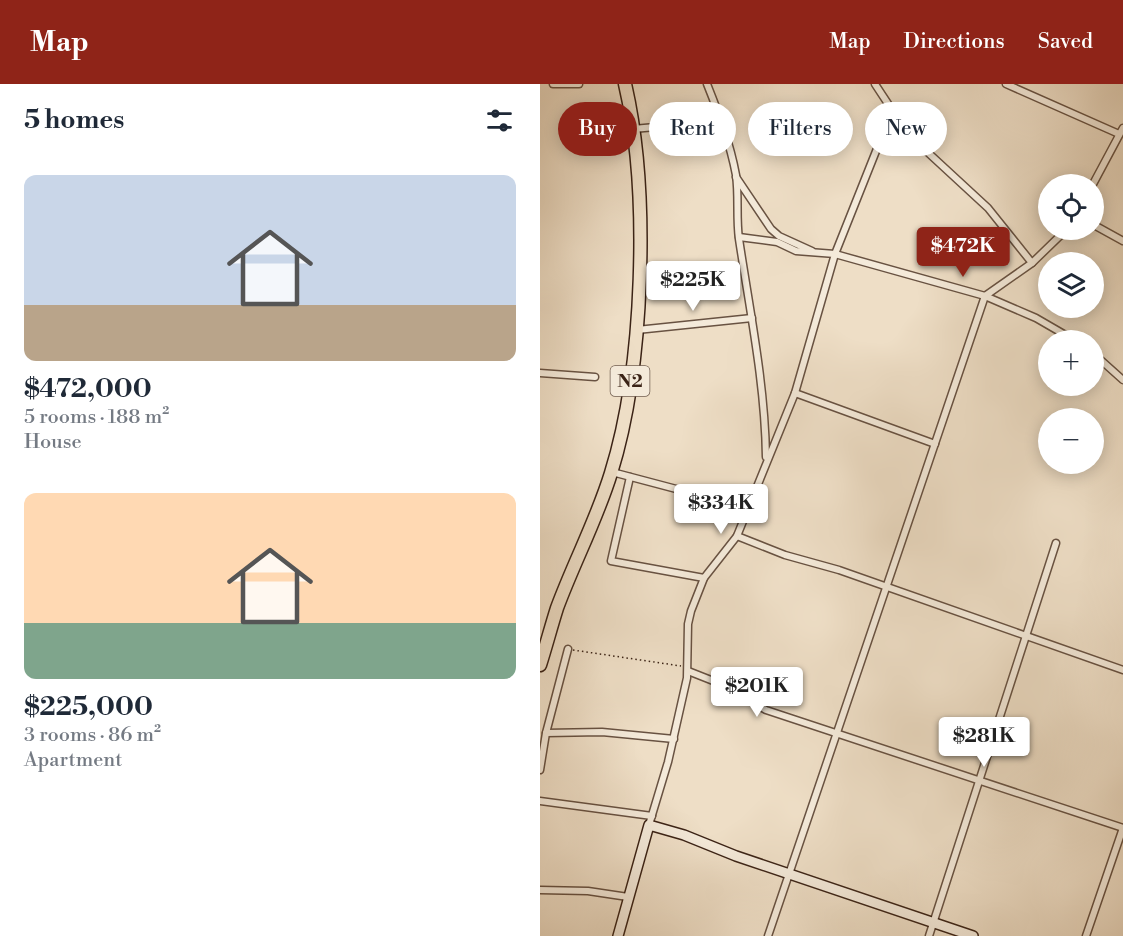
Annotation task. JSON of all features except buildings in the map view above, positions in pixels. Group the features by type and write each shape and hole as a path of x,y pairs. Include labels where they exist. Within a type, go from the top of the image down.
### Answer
{"highway":[{"name":"N2","path":"625,84 628,102"},
{"name":"N2","path":"540,665 557,608 612,472 623,423 637,330 640,244 634,156"}],"street":[{"path":"552,84 579,84"},
{"path":"706,84 714,102"},
{"path":"875,84 886,102"},
{"path":"1006,84 1121,131 1098,174"},
{"path":"731,156 736,177 739,237 766,420 766,461"},
{"path":"618,936 674,739 688,669 688,624 704,578 737,536 795,393 835,254 874,156"},
{"path":"931,156 995,216 1032,263"},
{"path":"736,177 778,239"},
{"path":"1104,231 1123,241"},
{"path":"739,237 778,239 815,253 835,254 985,296 1036,318 1057,330"},
{"path":"768,936 787,873 837,733 985,296 1032,263 1056,240"},
{"path":"637,330 752,318"},
{"path":"1104,363 1123,380"},
{"path":"540,374 595,377"},
{"path":"795,393 935,444"},
{"path":"612,472 748,508"},
{"path":"630,477 611,561 704,578"},
{"path":"737,536 785,555 839,570 1123,670"},
{"path":"929,936 1028,638 1056,543"},
{"path":"540,770 546,733 568,649"},
{"path":"688,669 721,684 765,710 981,779 1123,828 1086,936"},
{"path":"546,733 602,732 674,739"},
{"path":"540,801 651,820 736,856 973,936"},
{"path":"540,890 588,891 628,897"}],"path":[{"path":"568,649 688,669"}]}
